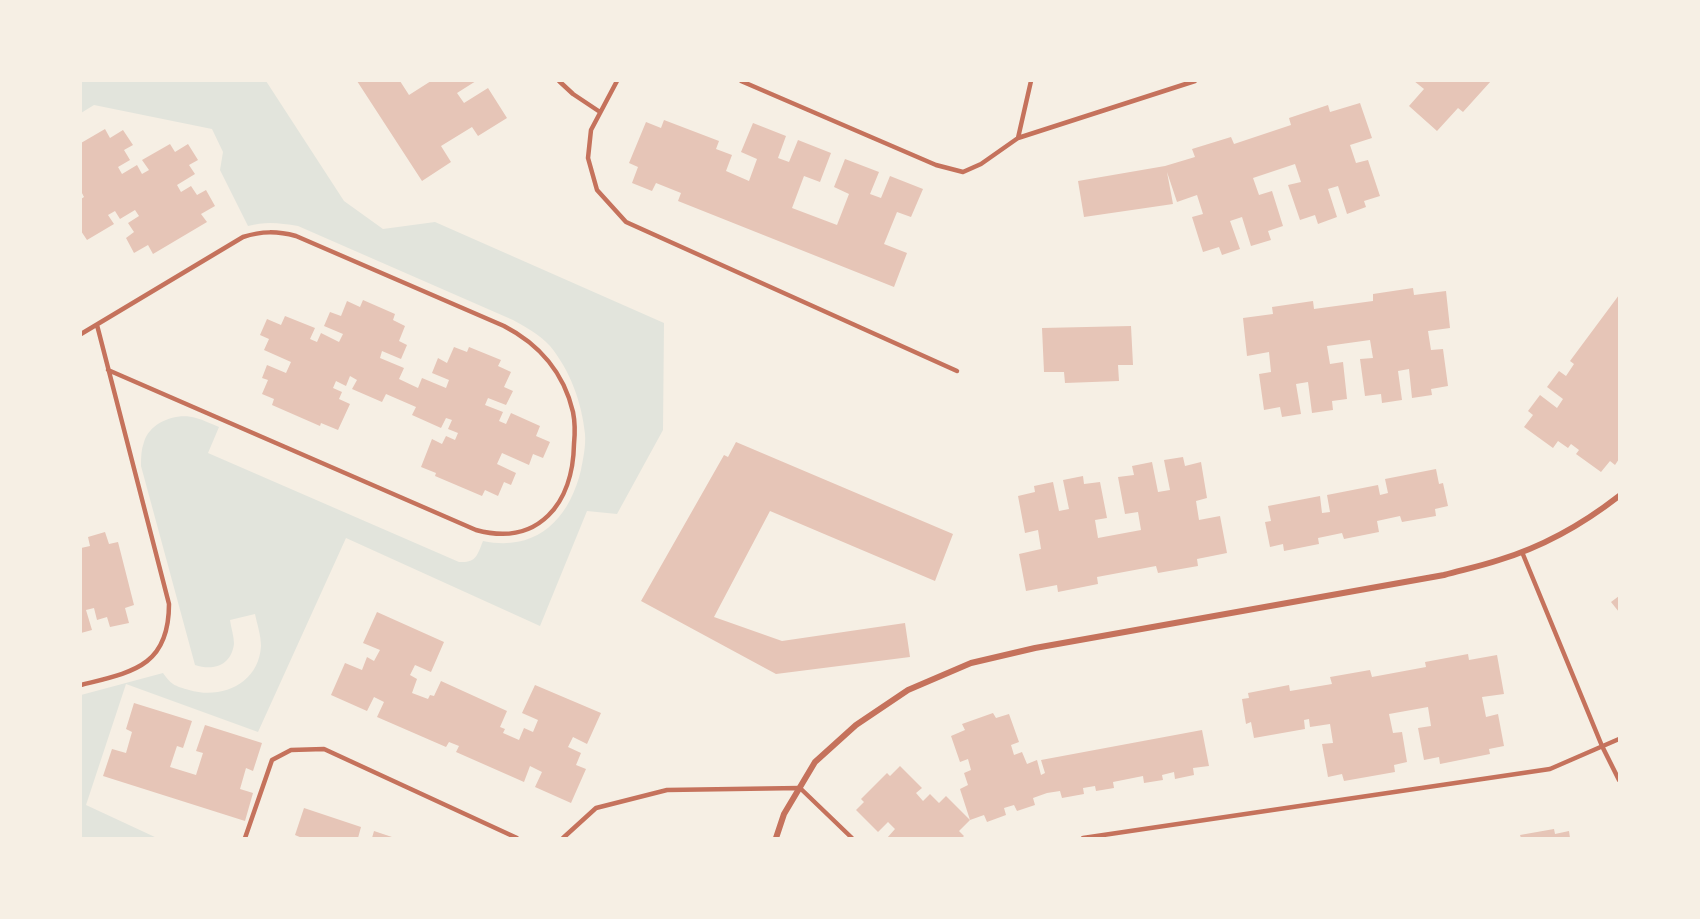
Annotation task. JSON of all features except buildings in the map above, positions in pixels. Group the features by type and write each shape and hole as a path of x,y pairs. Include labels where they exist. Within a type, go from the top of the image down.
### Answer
{"street":[{"path":"776,838 784,814 815,762 856,725 908,690 971,663 1035,648 1444,574 1500,560 1547,542 1596,514 1619,496"}],"lane":[{"path":"559,81 573,94 600,112"},
{"path":"617,81 591,130 588,158 597,190 626,222 957,371"},
{"path":"741,81 936,165 963,172 981,164 1018,138 1195,81"},
{"path":"1018,138 1031,81"},
{"path":"81,334 243,237 271,231 290,234 521,335 543,353 559,376 568,395 574,414 574,457 564,491 548,518 533,528 517,533 490,534 476,530 108,370"},
{"path":"81,685 126,673 145,664 158,649 169,621 169,604 97,325"},
{"path":"1522,552 1602,747 1619,780"},
{"path":"1083,838 1550,769 1619,739"},
{"path":"245,838 272,760 291,750 324,749 517,838"},
{"path":"563,838 596,808 667,790 800,788 852,838"}],"shaded area":[{"path":"81,81 266,81 344,201 383,229 435,222 664,323 663,430 617,514 587,511 540,626 346,538 258,732 126,684 86,805 157,838 81,838 81,695 163,673 174,685 189,690 214,693 226,690 237,686 254,670 261,646 255,614 230,620 234,644 229,657 225,662 214,667 195,665 141,466 143,445 152,429 165,420 181,416 196,418 219,427 208,453 459,562 475,558 483,541 519,542 534,537 559,517 576,488 581,470 585,434 578,399 569,376 550,346 528,328 298,226 261,223 248,226 220,170 223,152 212,129 94,105 81,113"}]}
